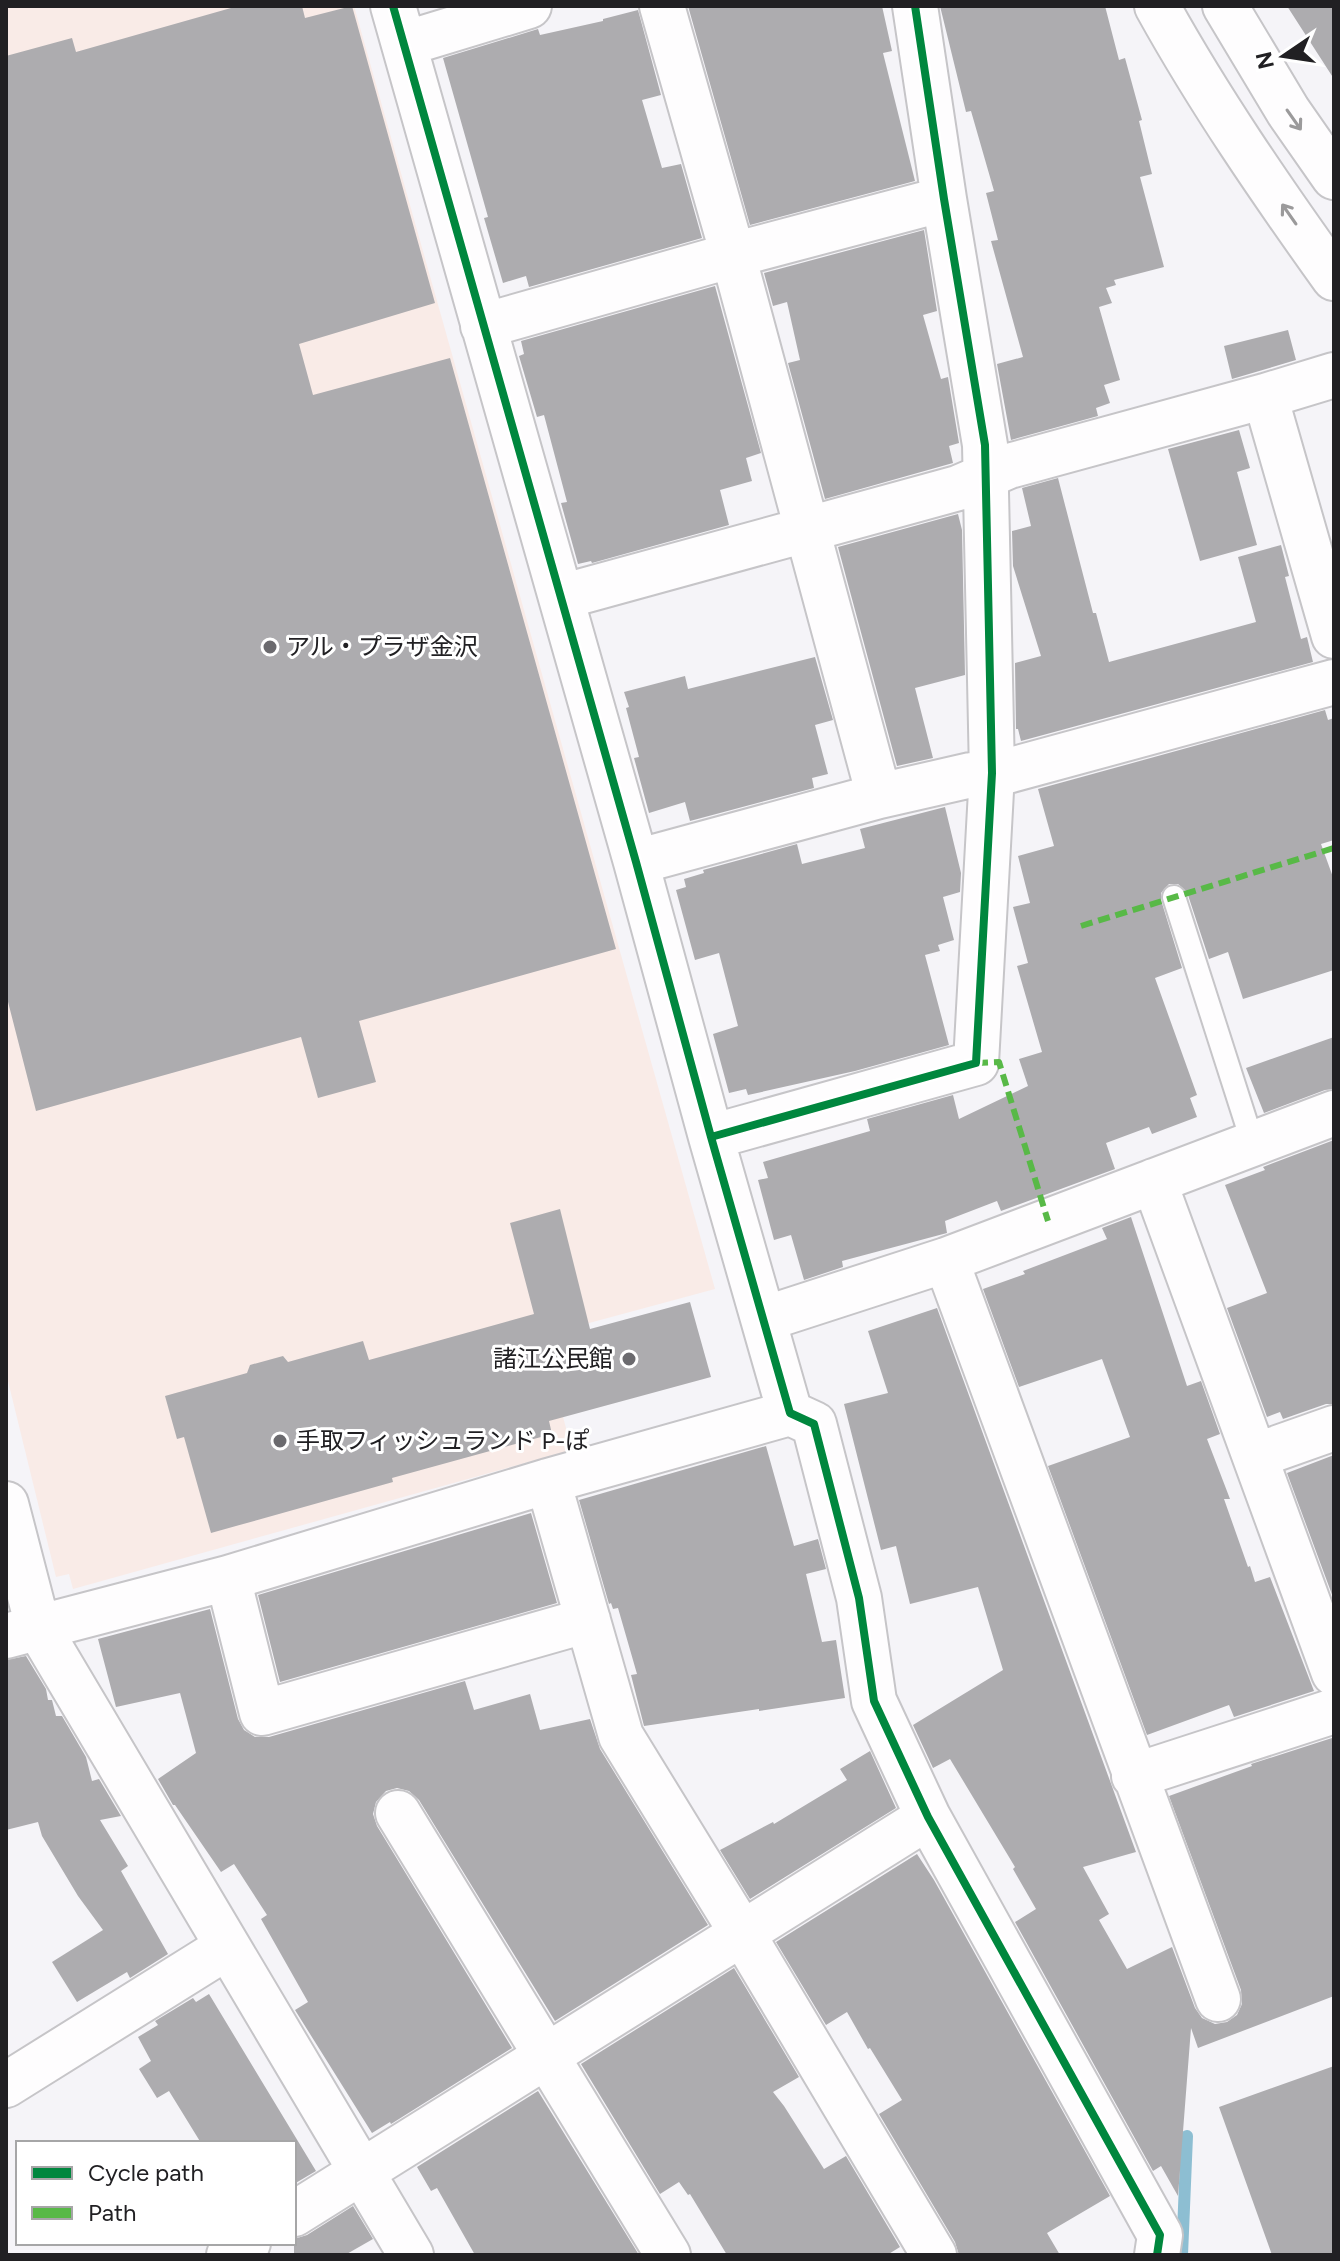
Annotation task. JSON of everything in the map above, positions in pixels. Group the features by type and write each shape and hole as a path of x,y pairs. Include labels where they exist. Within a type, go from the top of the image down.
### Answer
{"street":[{"path":"529,6 398,25 790,1413"},
{"path":"662,6 733,255 879,796"},
{"path":"711,1137 976,1063 992,773 985,445 915,6"},
{"path":"1157,6 1181,50 1254,163 1334,278"},
{"path":"1225,6 1288,111 1334,177"},
{"path":"483,326 944,199"},
{"path":"561,597 958,488 1009,466 1334,375"},
{"path":"1265,396 1334,636"},
{"path":"636,862 879,796 971,775 1007,771 1334,682"},
{"path":"764,1319 946,1260 1334,1113"},
{"path":"1154,1181 1334,1673"},
{"path":"946,1260 1218,1999"},
{"path":"20,1614 228,1578 548,1481 790,1413 814,1424 859,1598 874,1701 928,1817 1160,2235 1157,2255"},
{"path":"1255,1456 1334,1428"},
{"path":"548,1481 621,1736 934,2255"},
{"path":"6,1504 20,1614 227,1947 411,2255"},
{"path":"228,1578 262,1713 588,1620"},
{"path":"1134,1776 1334,1711"},
{"path":"398,1813 668,2255"},
{"path":"296,2213 928,1817"},
{"path":"6,2085 227,1947"}],"lane":[{"path":"1174,897 1253,1144"}],"shaded area":[{"name":"アル・プラザ金沢","path":"6,6 354,6 715,1289 541,1336 572,1450 73,1589 69,1574 56,1577 6,1373"}],"building":[{"name":"アル・プラザ金沢","path":"238,6 302,6 305,18 352,6 435,303 299,344 313,395 450,358 616,949 359,1021 376,1082 318,1098 301,1037 36,1111 6,994 6,56 72,38 76,52"},
{"path":"688,6 882,6 892,51 883,53 915,181 750,225"},
{"path":"940,6 1105,6 1119,60 1125,58 1142,120 1139,121 1152,174 1140,177 1164,267 1114,280 1116,285 1106,288 1112,303 1099,307 1120,380 1104,385 1110,403 1096,408 1098,416 1011,440 997,364 1023,357 991,241 998,240 986,193 994,191 971,111 966,112"},
{"path":"1287,6 1334,6 1334,79"},
{"path":"638,10 661,95 642,100 662,168 681,164 702,238 529,287 526,276 503,283 484,218 488,217 443,58 538,29 540,35"},
{"path":"924,230 937,311 923,315 941,379 948,377 959,443 949,446 953,463 825,499 788,363 800,360 787,302 773,306 764,273"},
{"path":"715,286 761,453 746,458 752,481 720,490 729,525 592,563 578,564 561,503 567,502 544,415 537,417 519,356 524,354 521,341"},
{"path":"1288,330 1296,360 1232,379 1224,346"},
{"path":"1239,430 1250,468 1237,472 1257,545 1200,561 1168,449"},
{"path":"1058,478 1109,662 1256,622 1238,557 1281,545 1289,576 1285,577 1301,639 1307,637 1313,662 1021,741 1016,729 1015,663 1041,656 1013,566 1012,531 1031,526 1022,488"},
{"path":"958,514 962,530 965,675 915,688 933,758 897,766 838,547"},
{"path":"815,657 833,720 815,725 828,774 812,778 814,788 690,821 685,802 649,813 634,758 639,757 624,692 685,676 688,689"},
{"path":"1325,710 1328,720 1334,718 1334,840 1321,844 1334,880 1334,970 1243,999 1228,952 1209,959 1187,892 1178,884 1169,884 1161,893 1161,900 1182,968 1155,978 1197,1095 1190,1098 1197,1117 1152,1134 1149,1127 1106,1143 1115,1169 1001,1211 997,1201 945,1221 947,1233 842,1261 843,1267 804,1280 791,1235 774,1240 758,1180 768,1178 763,1162 870,1131 867,1119 953,1095 959,1119 1028,1086 1019,1059 1042,1052 1017,966 1028,963 1013,907 1030,903 1018,856 1054,846 1038,789"},
{"path":"945,807 961,873 960,892 943,897 954,940 938,945 940,951 925,955 949,1045 855,1071 748,1095 746,1089 729,1093 713,1034 738,1026 719,953 695,960 676,890 686,887 684,879 704,873 703,870 797,844 802,864 865,848 860,829"},
{"path":"1334,1037 1334,1089 1264,1113 1246,1068"},
{"path":"1334,1140 1334,1404 1283,1419 1280,1412 1267,1417 1227,1308 1267,1293 1225,1185"},
{"path":"560,1209 590,1329 690,1302 711,1377 549,1421 552,1434 211,1533 184,1437 177,1439 165,1396 247,1373 250,1365 283,1356 288,1362 363,1341 369,1360 534,1314 510,1223"},
{"path":"1131,1217 1187,1386 1201,1381 1220,1434 1207,1439 1230,1499 1224,1499 1248,1567 1255,1582 1270,1577 1314,1691 1234,1717 1229,1705 1147,1735 1048,1466 1130,1437 1102,1359 1019,1387 983,1289 1107,1239 1102,1228"},
{"path":"937,1308 1136,1852 1083,1867 1109,1914 1099,1920 1127,1969 1172,1947 1195,2008 1202,2018 1215,2024 1227,2022 1237,2015 1242,2004 1241,1990 1169,1796 1251,1764 1332,1738 1334,1744 1334,1996 1198,2048 1191,2028 1178,2196 1161,2166 1153,2171 1015,1922 1036,1909 1013,1869 1015,1867 950,1759 933,1768 913,1725 1003,1670 978,1587 910,1604 896,1546 881,1550 844,1404 888,1393 868,1331"},
{"path":"766,1446 794,1546 818,1539 826,1569 806,1574 822,1642 836,1640 845,1698 644,1726 631,1675 637,1674 618,1608 613,1609 609,1604 579,1500"},
{"path":"1334,1455 1334,1600 1287,1473"},
{"path":"531,1513 557,1603 280,1682 258,1595"},
{"path":"210,1609 238,1719 244,1730 255,1737 269,1737 465,1681 474,1710 530,1694 540,1730 590,1719 600,1749 708,1925 555,2021 419,1800 409,1791 397,1788 386,1791 376,1802 373,1814 377,1826 512,2048 372,2133 295,2010 308,2002 261,1919 267,1915 234,1864 221,1872 158,1779 196,1753 180,1693 116,1707 98,1639"},
{"path":"26,1656 46,1689 48,1700 52,1700 56,1716 62,1716 86,1757 92,1781 99,1779 121,1816 100,1820 128,1866 121,1871 168,1954 130,1978 127,1972 77,2002 52,1962 103,1930 78,1896 42,1836 38,1822 6,1830 6,1660"},
{"path":"870,1751 896,1808 750,1899 720,1850 774,1824 847,1780 840,1769"},
{"path":"917,1854 1110,2196 1047,2233 1060,2255 959,2255 955,2242 879,2114 902,2100 847,2012 826,2025 776,1942"},
{"path":"734,1968 799,2077 773,2092 824,2169 846,2156 900,2247 887,2255 727,2255 690,2194 679,2182 660,2194 581,2064"},
{"path":"209,1994 316,2171 296,2183 296,2141 200,2141 169,2091 157,2098 139,2069 151,2061 138,2037 158,2025 155,2021 193,1998 196,2002"},
{"path":"1334,2066 1334,2255 1272,2255 1219,2107"},
{"path":"538,2091 639,2255 475,2255 437,2188 431,2191 417,2167"},
{"path":"353,2206 373,2239 345,2255 294,2255 296,2238 307,2235"}],"waterway":[{"path":"1182,2255 1187,2136"}],"marked path":[{"path":"1081,926 1334,848"},
{"path":"976,1063 999,1062 1048,1221"}],"cycle path":[{"path":"393,6 790,1413 814,1424 859,1598 874,1701 928,1817 1160,2235 1157,2255"},
{"path":"711,1137 976,1063 992,773 985,445 915,6"}],"place":[{"name":"アル・プラザ金沢","path":"270,647"},
{"name":"諸江公民館","path":"629,1359"},
{"name":"手取フィッシュランド P-ぽ","path":"280,1441"}]}
